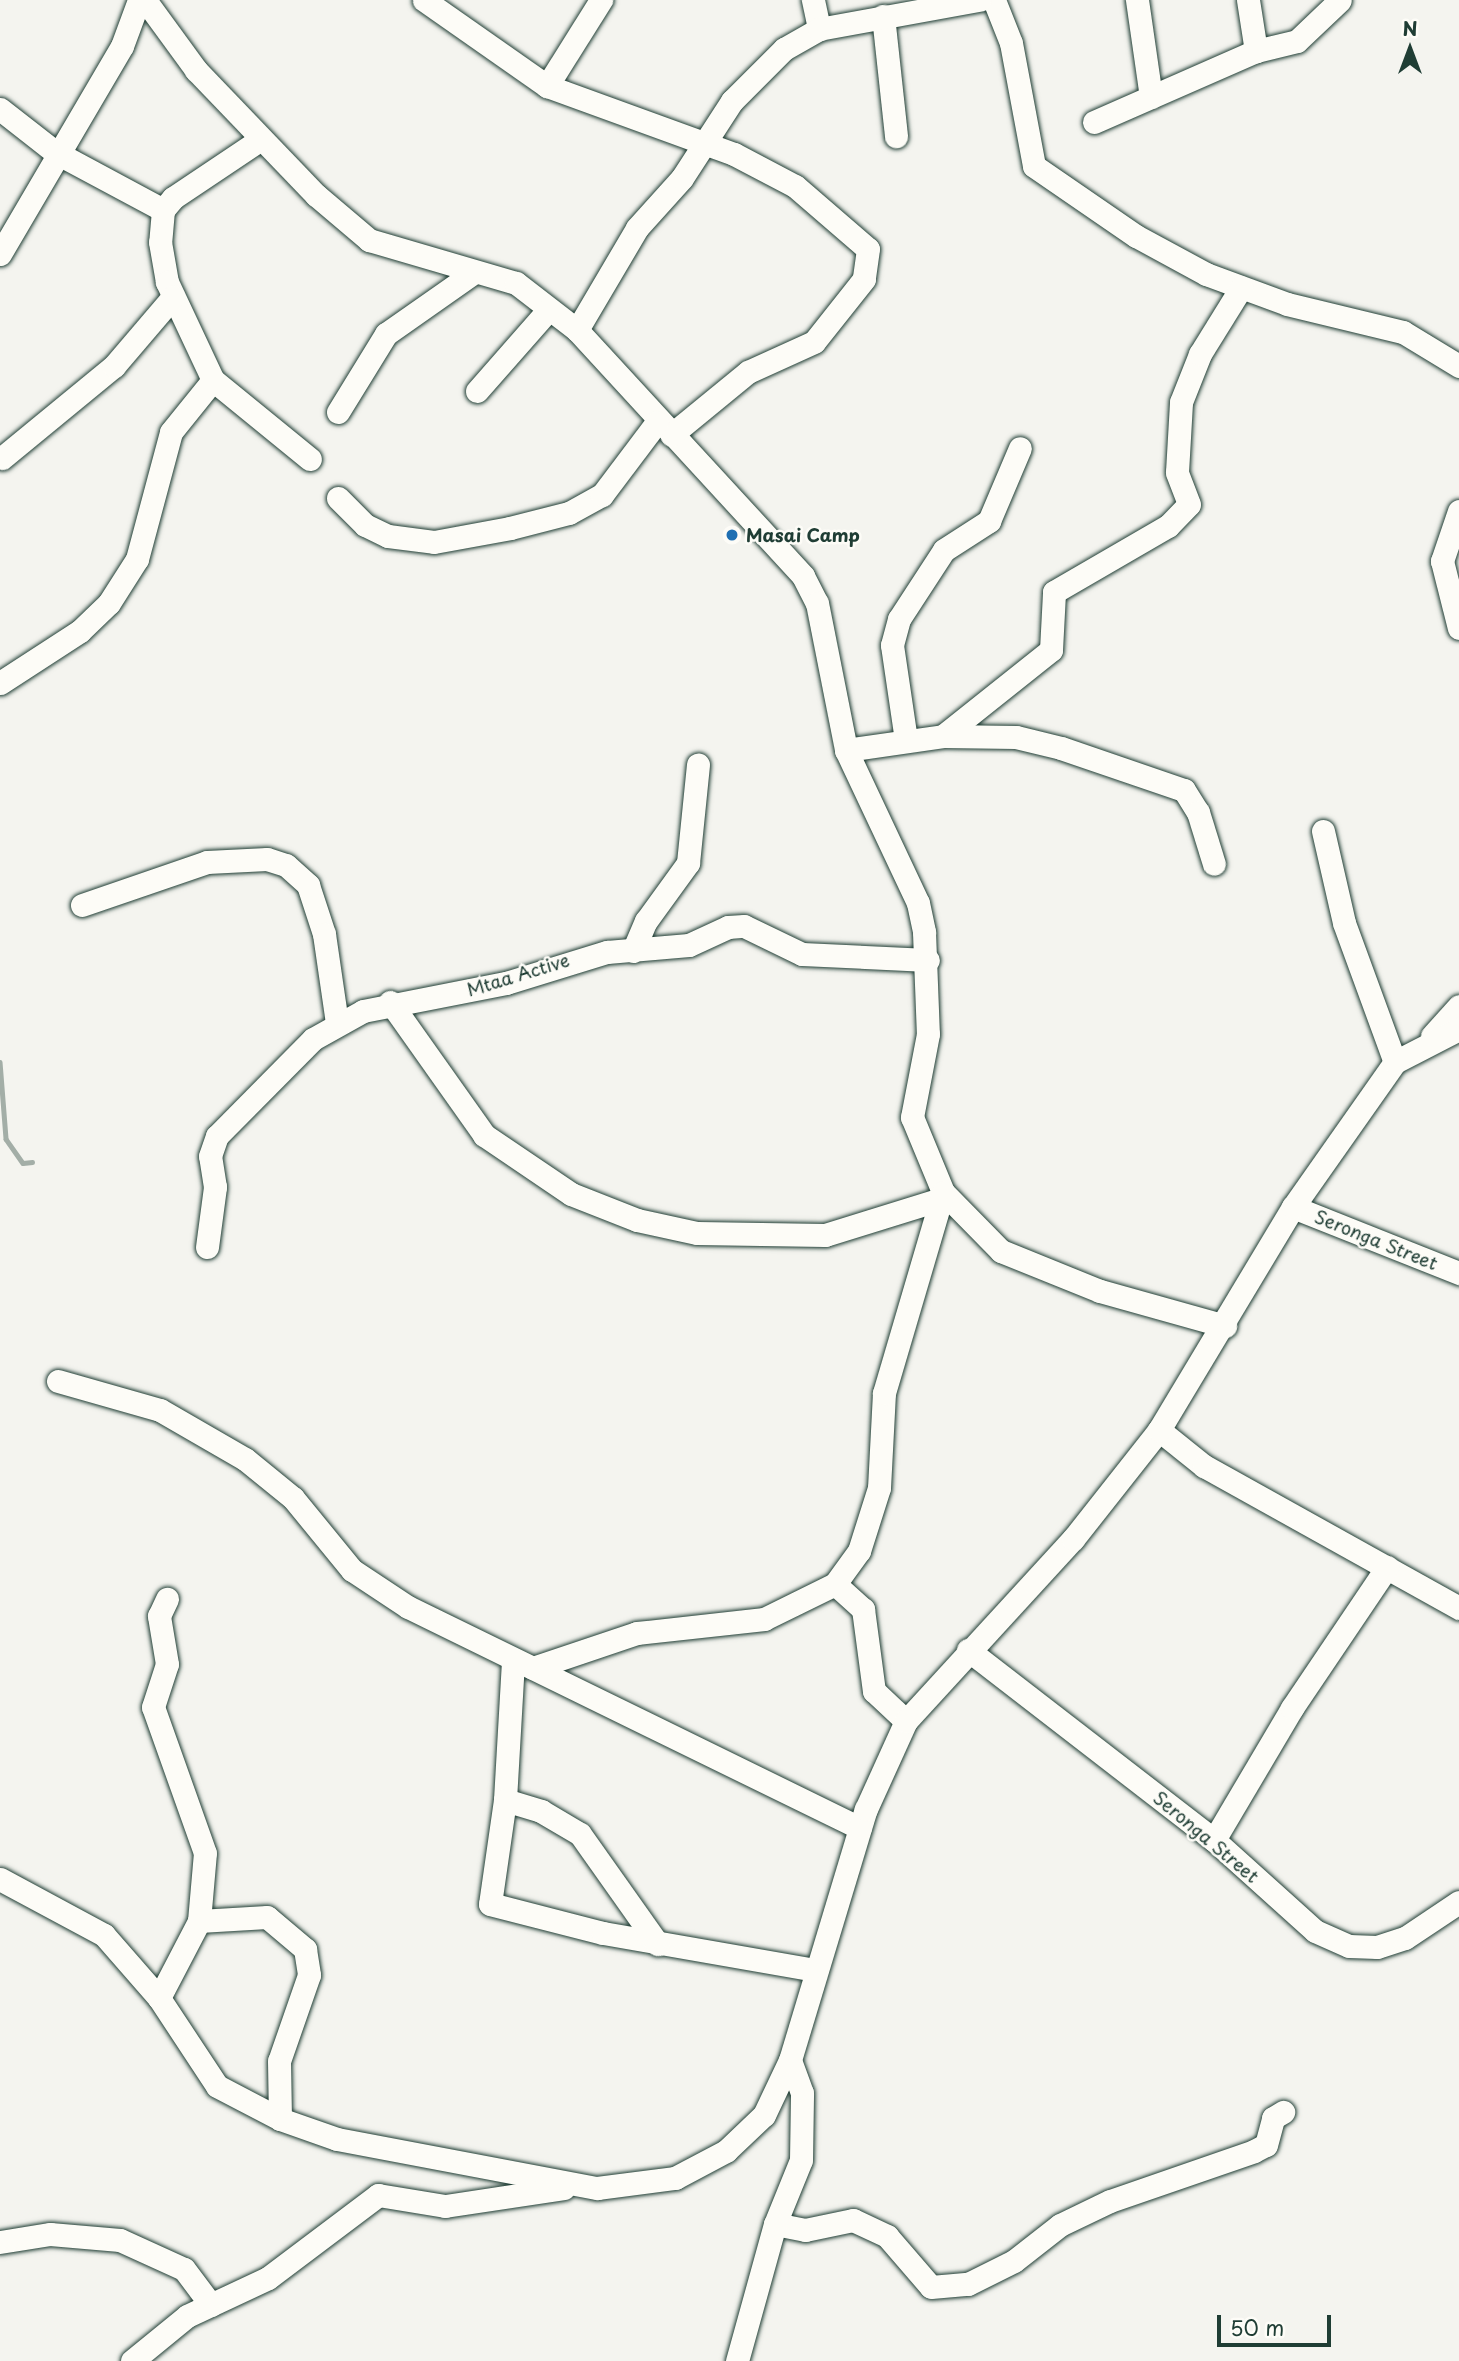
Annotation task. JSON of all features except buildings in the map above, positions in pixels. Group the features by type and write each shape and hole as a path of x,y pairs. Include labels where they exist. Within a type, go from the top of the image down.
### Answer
{"street":[{"path":"0,254 8,222 122,46 139,0"},
{"path":"145,0 196,70 261,139 369,240 474,273 516,283 577,330 664,428 803,576 817,603 846,750 918,903 928,960 928,1034 912,1117 940,1196 1001,1251 1101,1291 1225,1326"},
{"path":"338,498 365,525 388,536 434,542 510,528 569,513 602,495 664,428 748,372 814,342 870,264 868,249 795,186 702,144 547,86 424,0"},
{"path":"547,86 601,0"},
{"path":"813,0 819,29"},
{"path":"577,330 637,229 682,178 732,101 777,56 819,29 979,0"},
{"path":"994,0 1011,43 1034,166 1136,236 1241,288 1403,332 1459,366"},
{"path":"1137,0 1151,97"},
{"path":"1248,0 1256,51"},
{"path":"1094,122 1256,51 1297,41 1340,0"},
{"path":"883,16 896,136"},
{"path":"0,110 55,152 163,210"},
{"path":"261,139 163,210 160,242 173,297 213,380 310,459"},
{"path":"338,412 386,334 474,273"},
{"path":"943,736 1051,650 1054,592 1168,526 1189,504 1177,472 1181,402 1200,354 1241,288"},
{"path":"2,458 114,366 173,297"},
{"path":"477,391 549,309"},
{"path":"0,683 80,631 109,603 137,559 171,432 213,380"},
{"path":"906,740 892,645 899,619 934,574 944,550 989,521 1020,448"},
{"path":"1459,511 1442,561 1459,628"},
{"path":"846,750 943,736 1016,737 1184,790 1198,812 1214,864"},
{"path":"633,951 646,921 688,863 698,765"},
{"path":"1324,831 1344,923 1395,1062"},
{"path":"82,905 207,862 286,865 308,885 324,934 337,1023"},
{"name":"Mtaa Active","path":"207,1247 215,1186 210,1156 216,1136 337,1023 390,1002 493,986 574,958 689,945 744,926 802,954 928,960"},
{"path":"390,1002 484,1135 571,1194 636,1220 697,1233 825,1235 940,1196"},
{"path":"1427,1041 1459,1006"},
{"path":"0,1879 104,1935 159,1998 217,2086 280,2119 337,2139 574,2186 626,2188 675,2178 726,2151 764,2115 790,2060 814,1970 860,1828 906,1721 968,1650 1073,1539 1159,1430 1225,1326 1293,1207 1395,1062 1427,1041 1459,1028"},
{"path":"523,1664 636,1633 764,1619 835,1584 859,1551 879,1488 884,1393 940,1196"},
{"name":"Seronga Street","path":"1293,1207 1459,1273"},
{"path":"58,1381 160,1410 214,1439 286,1491 352,1570 523,1664 860,1828"},
{"path":"1159,1430 1204,1466 1459,1608"},
{"path":"1214,1840 1292,1707 1387,1567"},
{"path":"835,1584 863,1609 874,1691 906,1721"},
{"path":"159,1998 199,1921 201,1833 153,1707 167,1664 159,1616 167,1599"},
{"name":"Seronga Street","path":"968,1650 1214,1840 1315,1931 1349,1946 1405,1938 1459,1902"},
{"path":"523,1664 490,1904 658,1944 814,1970"},
{"path":"505,1800 541,1811 580,1834 658,1944"},
{"path":"199,1921 267,1917 305,1949 309,1975 279,2062 280,2119"},
{"path":"737,2361 775,2224 805,2133 802,2093 790,2060"},
{"path":"775,2224 805,2230 853,2220 887,2236 931,2287 968,2284 1110,2201 1266,2145 1273,2118 1283,2112"},
{"path":"132,2361 187,2316 268,2278 378,2195 445,2206 574,2186"},
{"path":"0,2242 50,2234 120,2239 184,2269 211,2305"}],"waterway":[{"path":"0,1062 6,1139 23,1163 32,1162"}],"place":[{"name":"Masai Camp","path":"732,535"}]}
